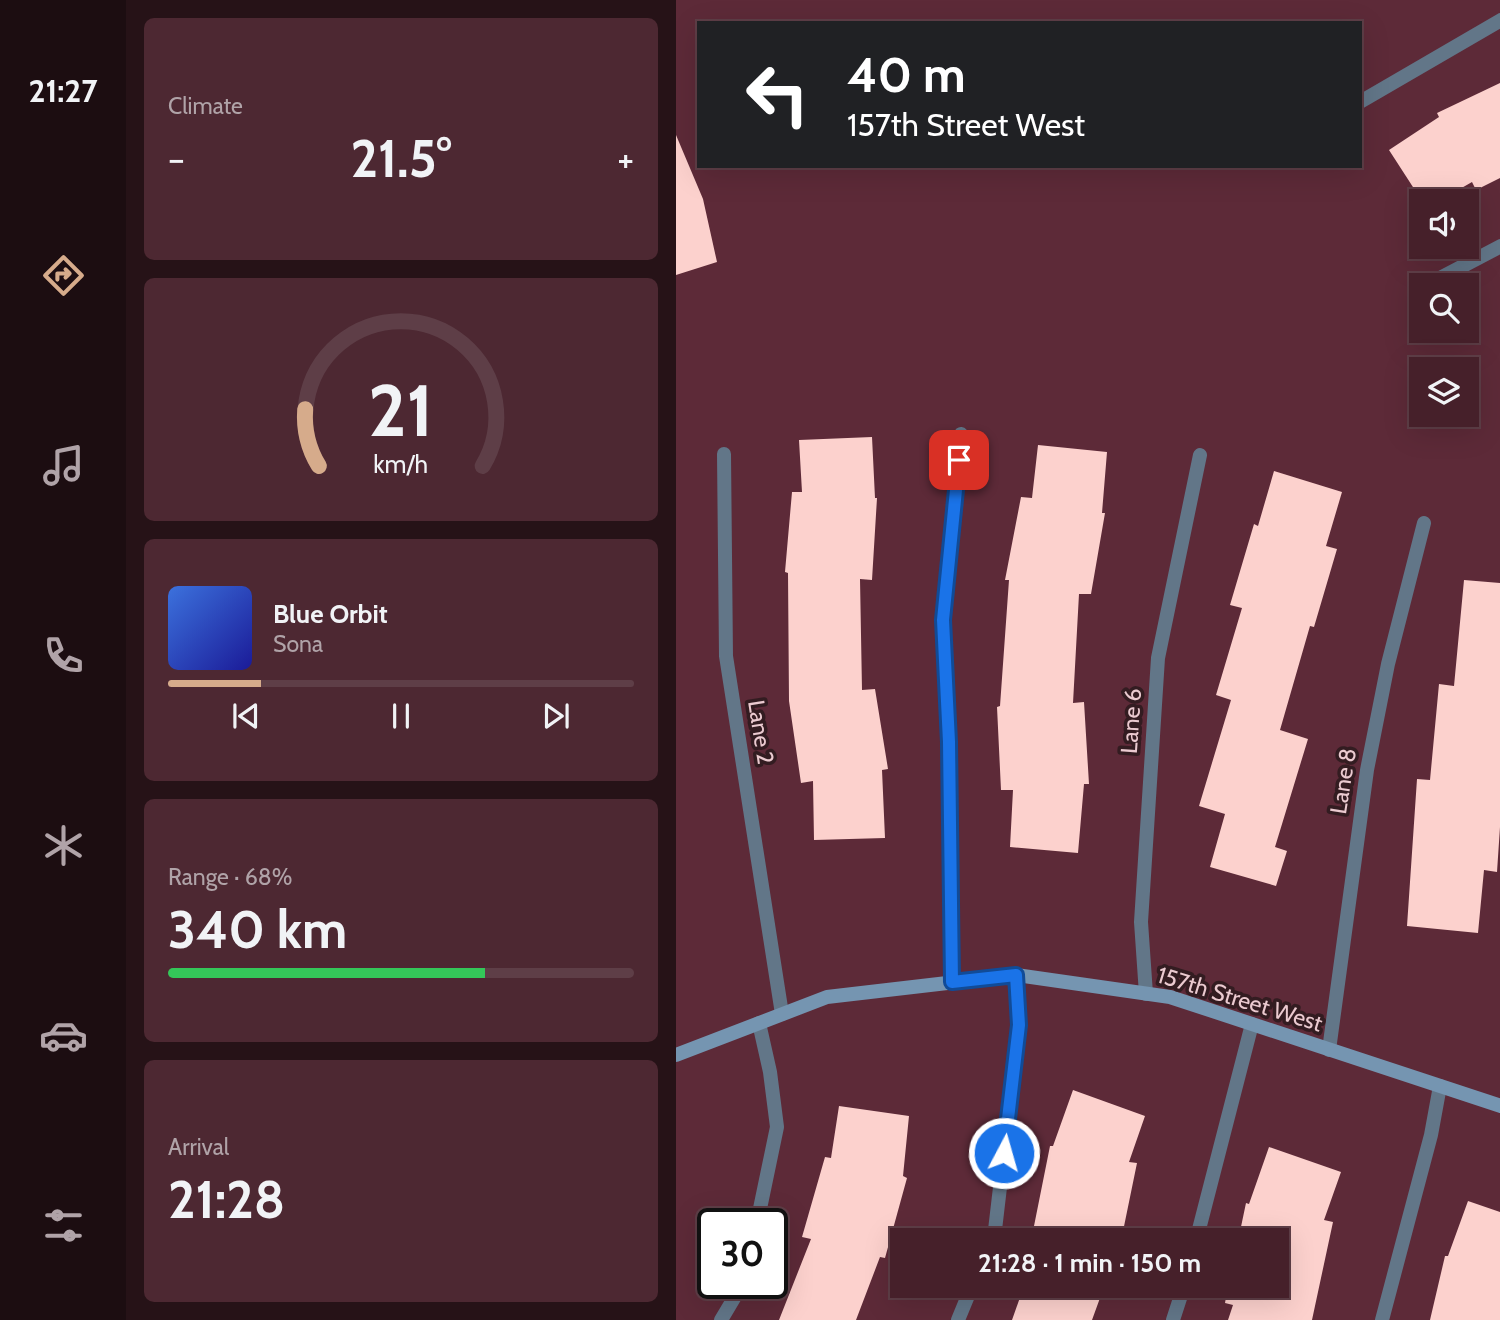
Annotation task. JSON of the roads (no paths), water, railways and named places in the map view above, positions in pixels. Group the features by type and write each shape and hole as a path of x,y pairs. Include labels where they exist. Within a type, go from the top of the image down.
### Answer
{"street":[{"path":"1362,101 1500,20"},
{"path":"1449,273 1500,246"},
{"path":"952,982 949,742 943,620 961,433"},
{"name":"Lane 2","path":"724,454 726,656 782,1014"},
{"name":"Lane 6","path":"1146,994 1142,922 1158,658 1200,455"},
{"name":"Lane 8","path":"1329,1050 1367,770 1388,664 1424,523"},
{"path":"995,1228 1019,1025 1016,975"},
{"name":"157th Street West","path":"676,1055 827,997 1016,975 1170,997 1500,1107"},
{"path":"759,1023 770,1072 777,1126 759,1208"},
{"path":"1199,1228 1252,1024"},
{"path":"1382,1320 1431,1135 1440,1086"},
{"path":"958,1320 967,1298"},
{"path":"1173,1320 1180,1298"},
{"path":"721,1320 733,1299"}]}
